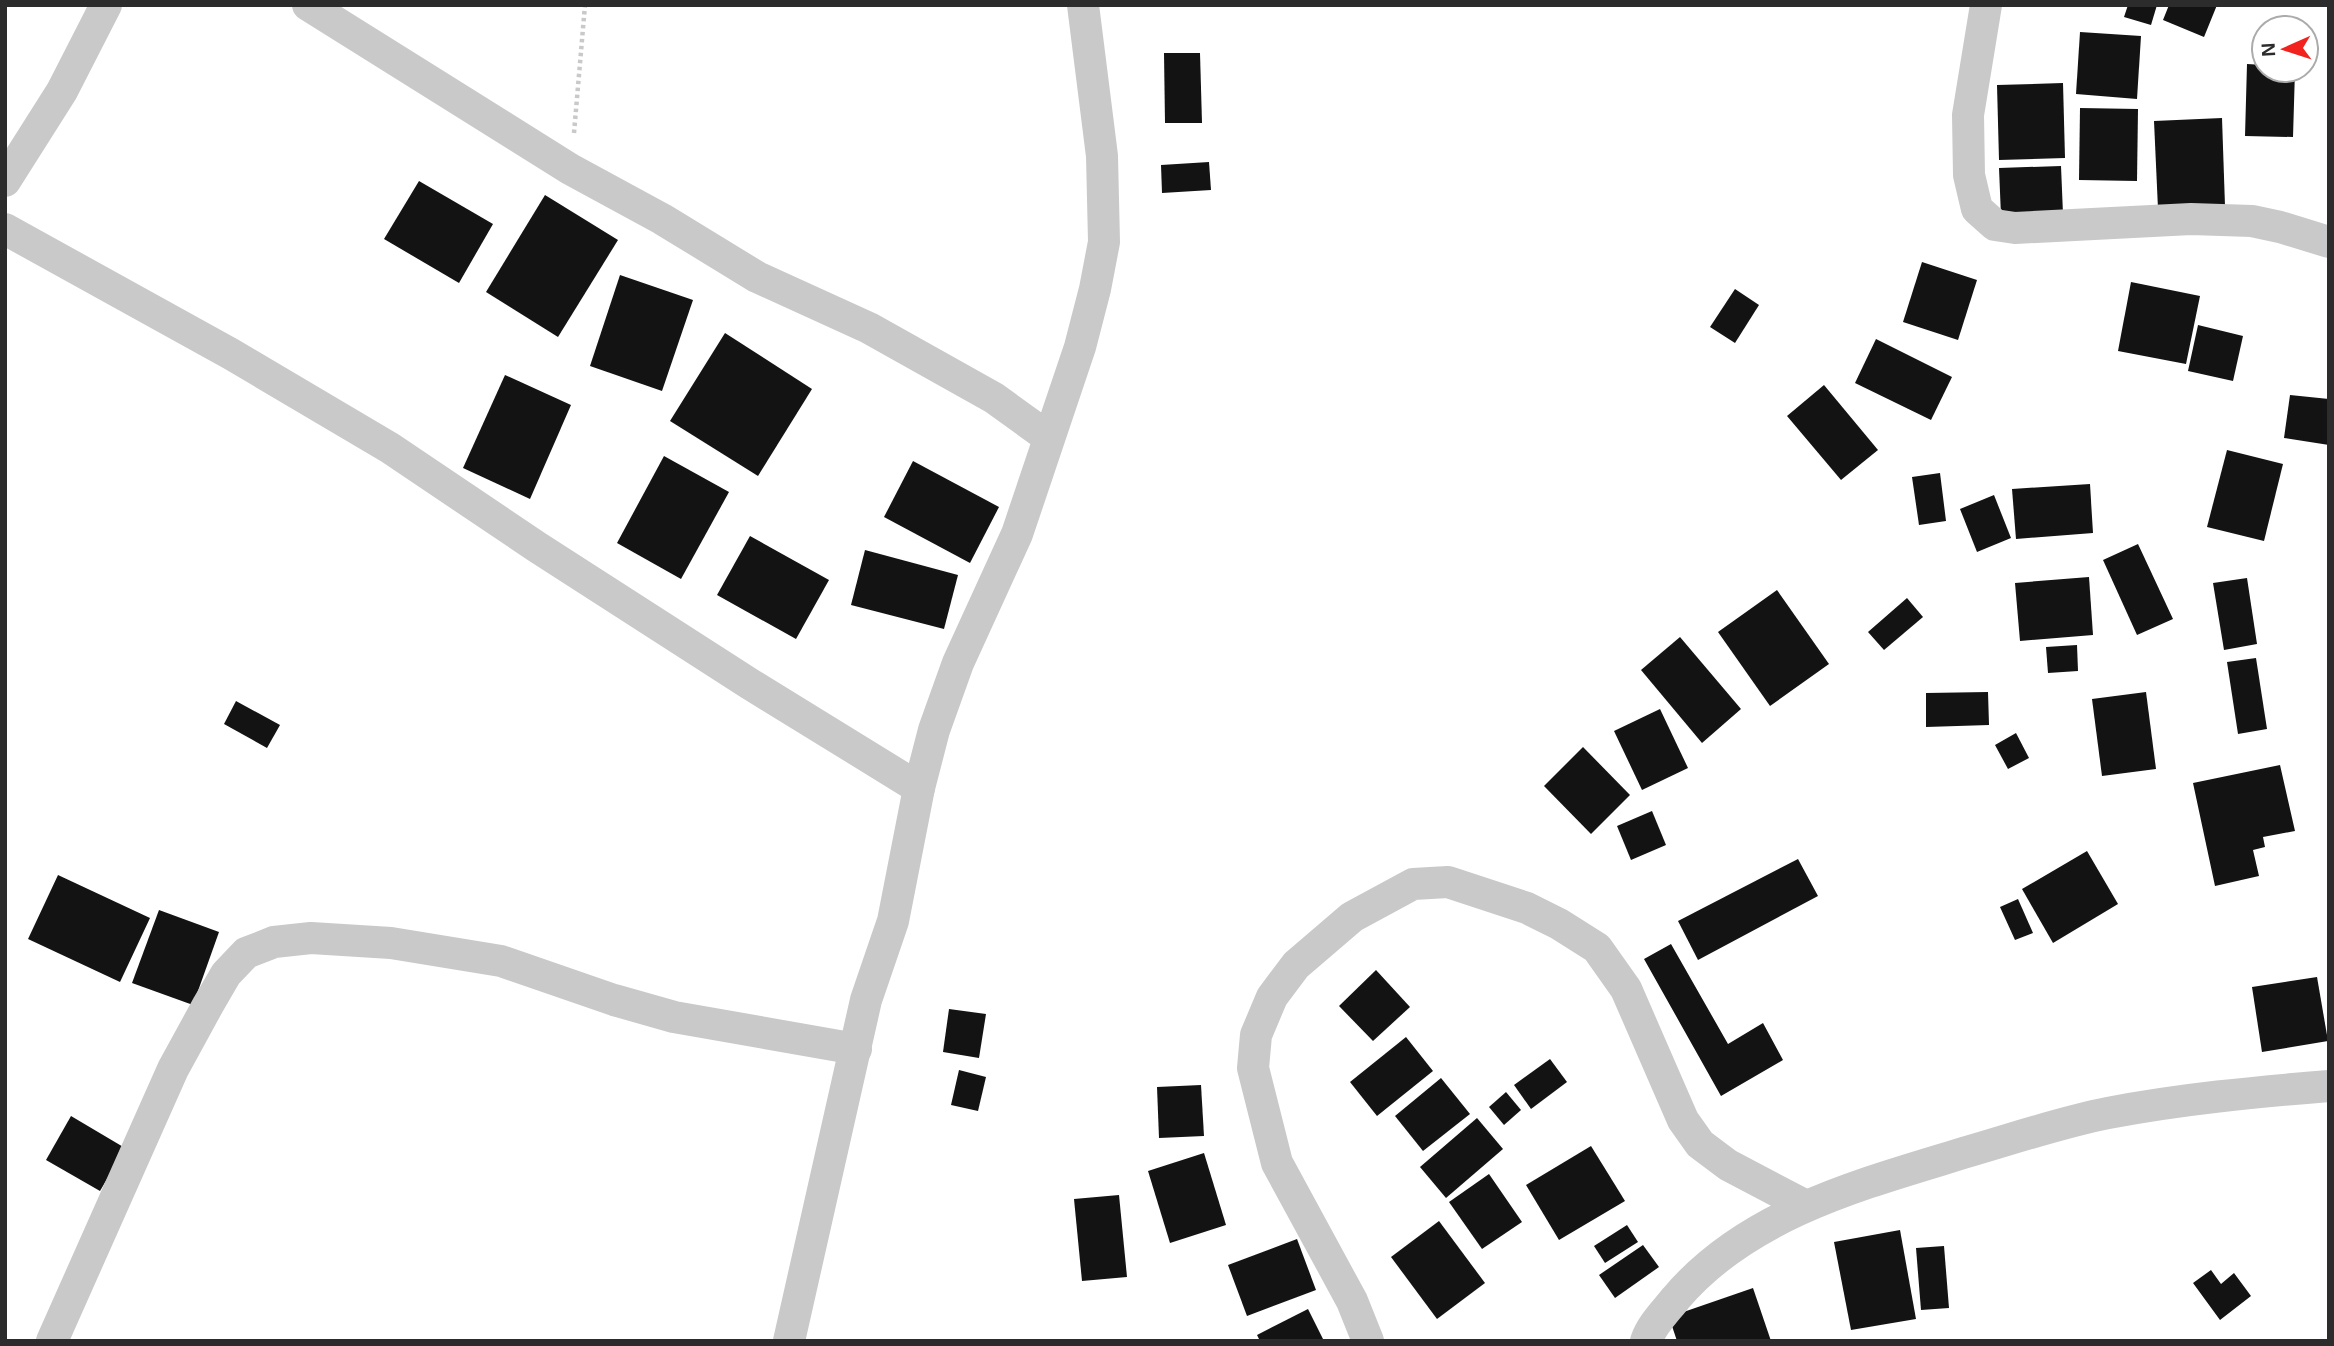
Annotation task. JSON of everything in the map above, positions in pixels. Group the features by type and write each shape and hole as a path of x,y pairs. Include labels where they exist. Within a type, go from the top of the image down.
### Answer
{"street":[{"path":"5,181 62,90 106,5"},
{"path":"308,5 570,169 662,219 757,277 869,328 972,385 1048,437"},
{"path":"789,1341 866,1000 893,921 919,789 934,730 958,663 1017,534 1080,347 1104,242 1102,156 1083,5"},
{"path":"1986,5 1968,115 1969,175 1977,209 1995,225 2015,228 2191,219 2252,221 2329,242"},
{"path":"5,229 231,354 390,448 548,555 919,789"},
{"path":"1368,1341 1352,1301 1278,1163 1253,1068 1255,1035 1272,997 1296,965 1352,917 1413,884 1448,882 1516,904 1559,924 1597,948 1626,989 1683,1120 1700,1144 1728,1165 1806,1206"},
{"path":"52,1341 173,1069 208,1005 226,974 246,953 274,942 311,938 391,943 501,961 614,1000 674,1017 856,1049"},
{"path":"1646,1341 1651,1328 1693,1278 1741,1239 1806,1206 1926,1165 2107,1113 2202,1099 2329,1086"}],"path":[{"path":"570,169 585,5"}],"building":[{"path":"2128,5 2157,5 2151,25 2124,17"},
{"path":"2169,5 2217,5 2204,37 2163,20"},
{"path":"2080,32 2141,36 2137,99 2076,94"},
{"path":"1164,53 1200,53 1202,123 1165,123"},
{"path":"2247,64 2250,64 2250,84 2295,84 2293,137 2245,136"},
{"path":"2063,83 2065,158 1999,160 1997,85"},
{"path":"2080,108 2138,109 2137,181 2079,180"},
{"path":"2222,118 2225,206 2158,209 2154,121"},
{"path":"1209,162 1211,190 1162,193 1161,165"},
{"path":"2061,166 2063,214 2001,216 1999,168"},
{"path":"419,181 493,224 459,283 384,239"},
{"path":"545,195 618,240 558,337 486,292"},
{"path":"1922,262 1977,280 1958,340 1903,322"},
{"path":"620,275 693,300 662,391 590,366"},
{"path":"2131,282 2200,296 2186,364 2118,351"},
{"path":"1735,289 1759,305 1735,343 1710,327"},
{"path":"2198,325 2243,336 2233,381 2188,371"},
{"path":"725,333 812,389 758,476 670,421"},
{"path":"1876,339 1952,377 1931,420 1855,383"},
{"path":"505,375 571,405 530,499 463,468"},
{"path":"1824,385 1878,450 1841,480 1787,416"},
{"path":"2290,395 2329,399 2329,445 2284,438"},
{"path":"2227,450 2283,464 2264,541 2207,527"},
{"path":"664,456 729,492 681,579 617,543"},
{"path":"913,461 999,507 970,563 884,517"},
{"path":"1940,473 1946,521 1919,525 1912,477"},
{"path":"2090,484 2093,533 2016,539 2012,489"},
{"path":"1994,495 2011,538 1977,552 1960,509"},
{"path":"750,536 829,580 796,639 717,595"},
{"path":"2138,544 2173,619 2137,635 2103,560"},
{"path":"865,550 958,575 944,629 851,605"},
{"path":"2089,577 2093,635 2020,641 2015,583"},
{"path":"2247,578 2257,644 2224,650 2213,583"},
{"path":"1777,590 1829,664 1770,706 1718,632"},
{"path":"1907,598 1923,617 1884,650 1868,632"},
{"path":"1680,637 1741,709 1702,743 1641,670"},
{"path":"2077,645 2078,671 2048,673 2046,647"},
{"path":"2256,658 2267,729 2238,734 2227,662"},
{"path":"1988,692 1989,725 1926,727 1926,693"},
{"path":"2146,692 2156,769 2102,776 2092,699"},
{"path":"236,701 280,725 267,748 224,724"},
{"path":"1660,709 1688,768 1642,790 1614,731"},
{"path":"2016,733 2029,758 2008,769 1995,745"},
{"path":"1583,747 1630,795 1591,834 1544,786"},
{"path":"2280,765 2295,831 2263,837 2265,847 2253,850 2259,876 2215,886 2193,783"},
{"path":"1652,811 1666,845 1631,860 1617,826"},
{"path":"2087,851 2118,904 2053,943 2022,889"},
{"path":"1798,859 1818,896 1698,960 1678,921"},
{"path":"58,875 150,918 120,982 28,939"},
{"path":"2018,899 2033,933 2015,940 2000,907"},
{"path":"159,910 219,932 193,1005 132,983"},
{"path":"1671,944 1728,1044 1763,1023 1783,1060 1721,1096 1644,959"},
{"path":"1376,970 1410,1007 1373,1041 1339,1006"},
{"path":"2317,977 2328,1041 2262,1052 2252,987"},
{"path":"949,1009 986,1014 979,1058 943,1052"},
{"path":"1406,1037 1433,1071 1377,1116 1350,1082"},
{"path":"1550,1059 1567,1082 1531,1109 1514,1085"},
{"path":"959,1070 986,1077 978,1111 951,1105"},
{"path":"1441,1078 1470,1114 1423,1151 1395,1116"},
{"path":"1201,1085 1204,1136 1159,1138 1157,1087"},
{"path":"1506,1092 1521,1110 1504,1125 1489,1107"},
{"path":"71,1116 125,1148 100,1191 46,1160"},
{"path":"1477,1118 1503,1149 1446,1198 1420,1167"},
{"path":"1591,1146 1625,1201 1559,1240 1526,1185"},
{"path":"1204,1153 1226,1225 1170,1243 1148,1171"},
{"path":"1489,1174 1522,1222 1482,1249 1449,1202"},
{"path":"1119,1195 1127,1277 1082,1281 1074,1199"},
{"path":"1439,1221 1485,1283 1437,1319 1391,1257"},
{"path":"1627,1225 1638,1242 1605,1263 1594,1246"},
{"path":"1900,1230 1916,1319 1851,1330 1834,1242"},
{"path":"1297,1239 1316,1290 1247,1316 1228,1265"},
{"path":"1643,1245 1659,1267 1615,1298 1599,1275"},
{"path":"1944,1246 1949,1308 1921,1310 1916,1248"},
{"path":"2211,1270 2221,1284 2234,1273 2251,1296 2220,1320 2193,1283"},
{"path":"1753,1288 1771,1341 1677,1341 1669,1317"},
{"path":"1308,1309 1324,1341 1260,1341 1257,1335"}]}
